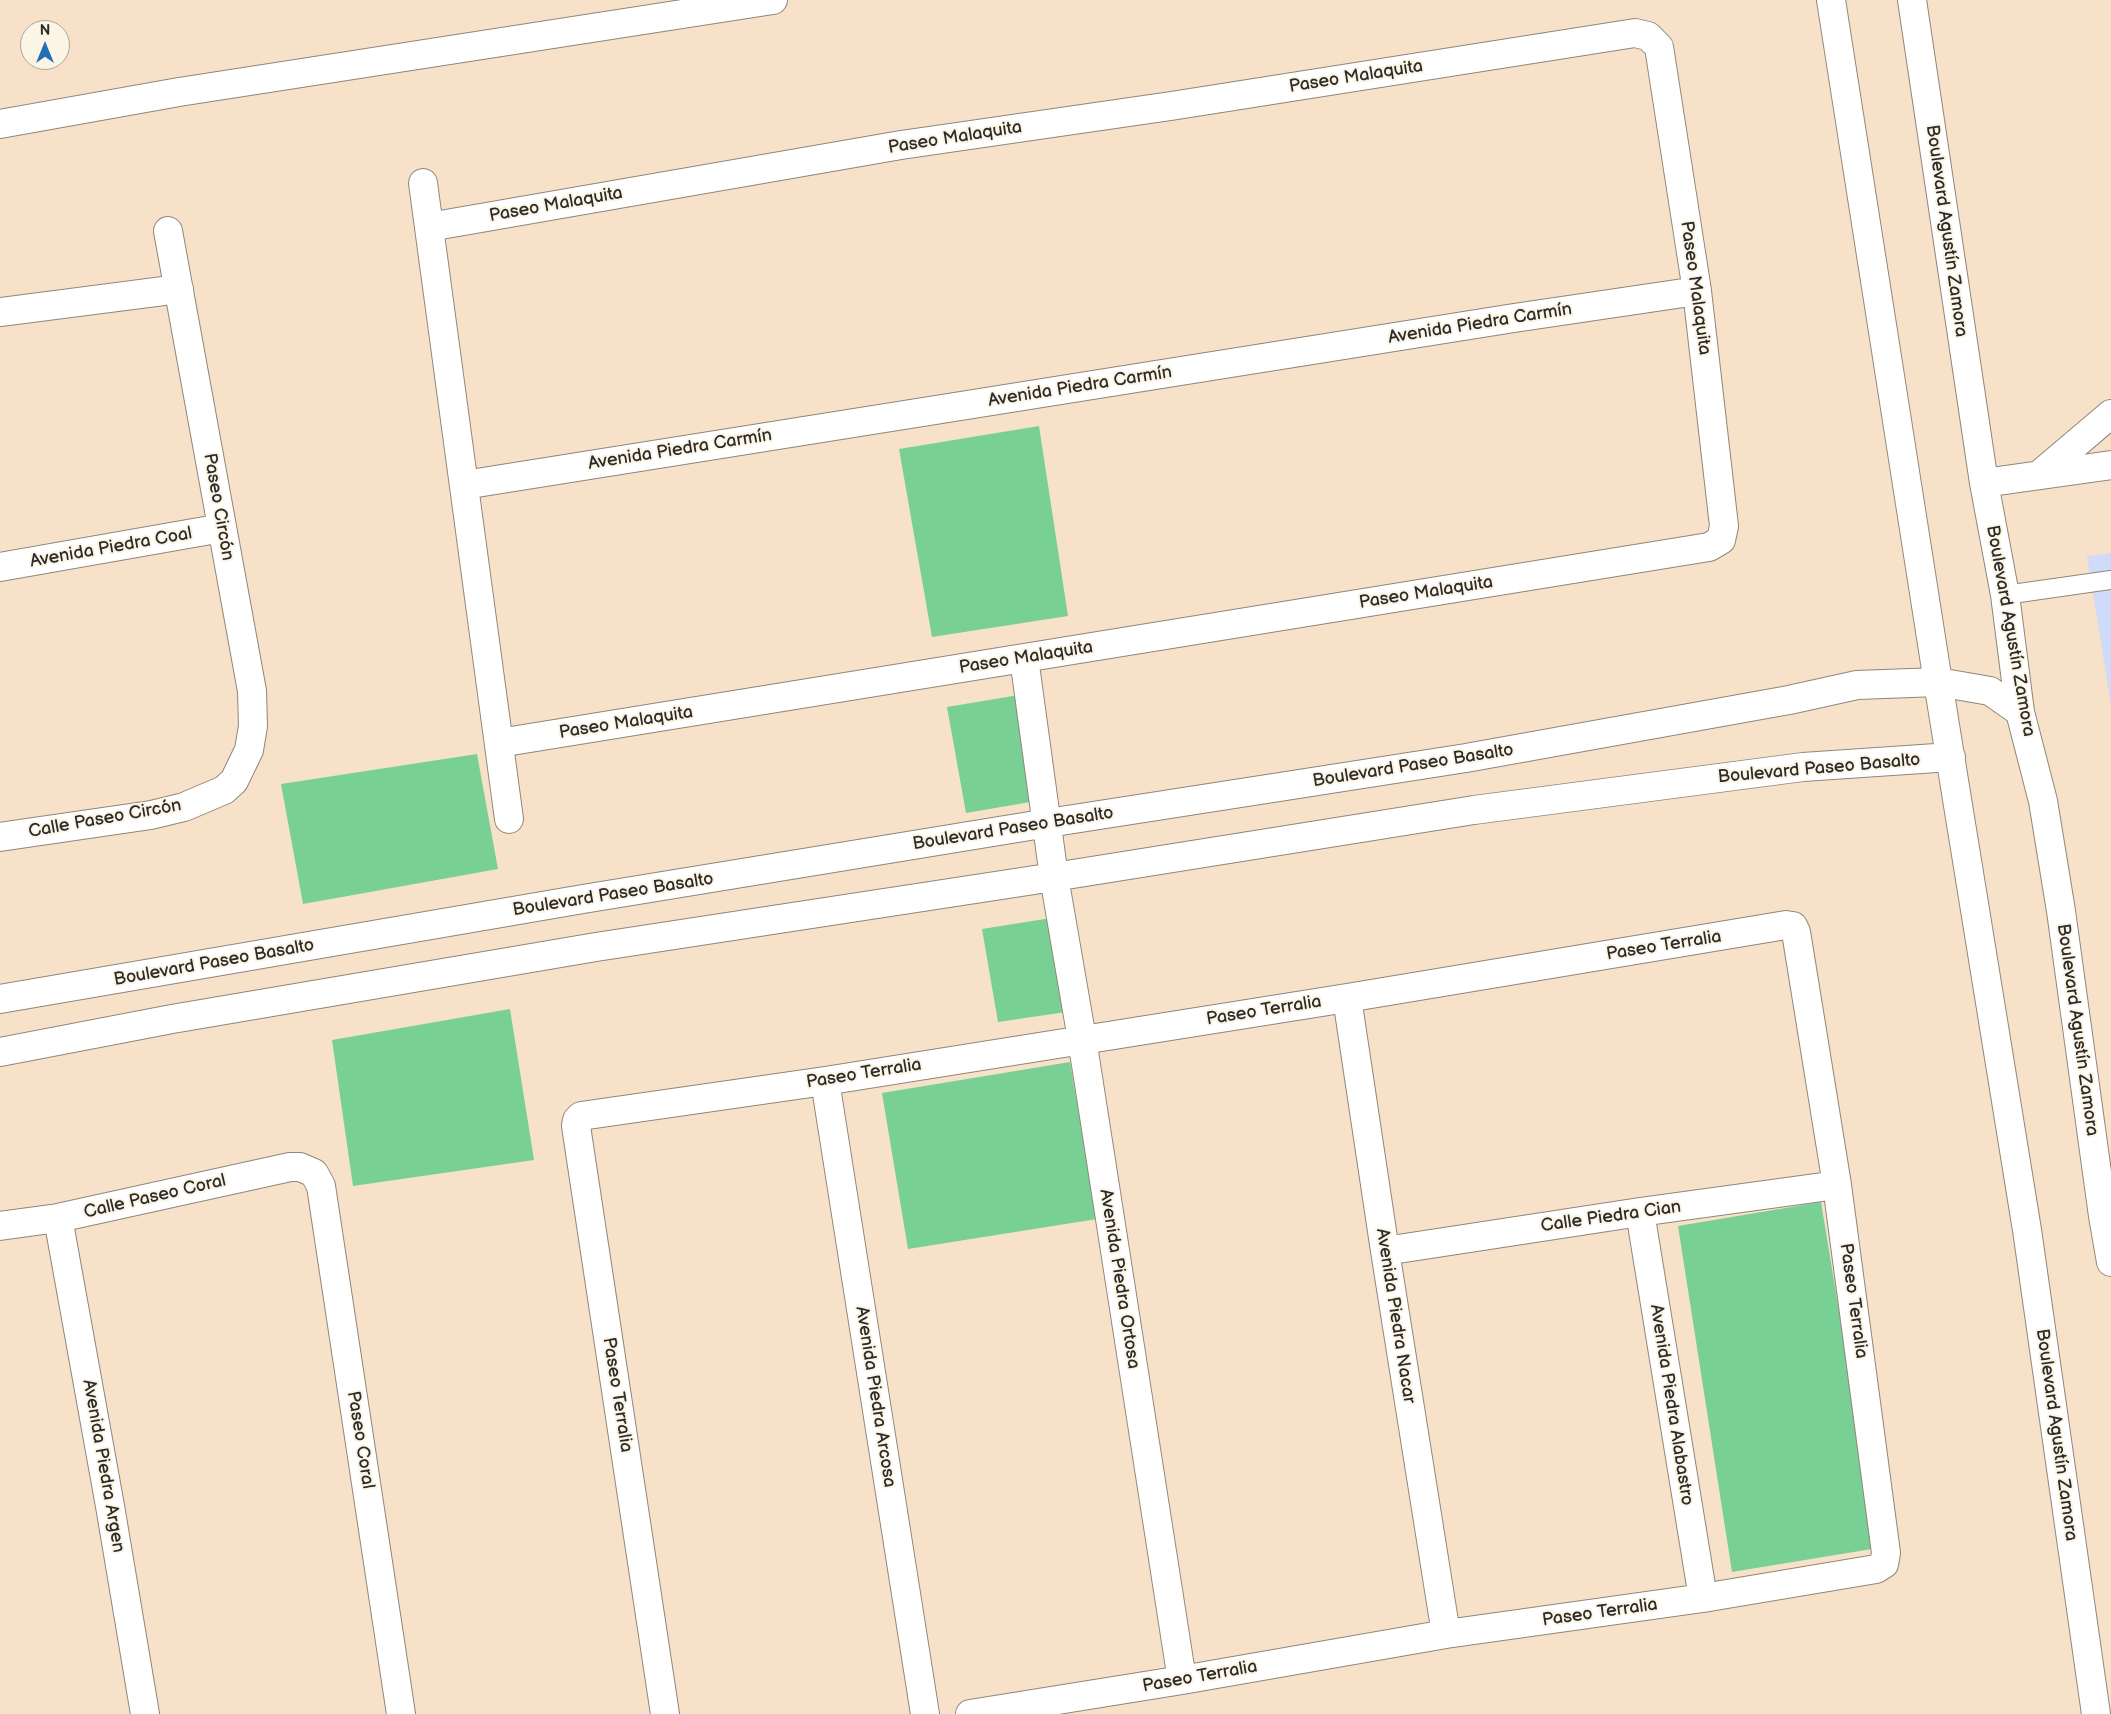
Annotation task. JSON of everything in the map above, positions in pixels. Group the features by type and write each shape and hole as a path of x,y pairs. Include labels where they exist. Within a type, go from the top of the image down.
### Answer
{"street":[{"path":"0,124 178,92 773,0"},
{"name":"Boulevard Agustín Zamora","path":"1832,0 1938,682 2027,1230 2096,1714"},
{"name":"Boulevard Agustín Zamora","path":"1912,0 1984,482 2005,594 2020,712 2043,801 2107,1212 2111,1262"},
{"name":"Paseo Malaquita","path":"429,227 901,145 1171,106 1634,33 1648,36 1658,47 1696,291 1724,526 1721,540 1709,548 498,744"},
{"path":"423,184 509,819"},
{"name":"Paseo Circón","path":"168,230 252,691 253,717 250,750 234,781"},
{"path":"0,312 178,289"},
{"name":"Avenida Piedra Carmín","path":"464,485 1505,319 1696,291"},
{"path":"2040,475 2111,414"},
{"path":"1984,482 2111,465"},
{"name":"Avenida Piedra Coal","path":"0,568 222,528"},
{"name":"Avenida Piedra Ortosa","path":"1024,658 1054,877 1082,1039 1182,1680"},
{"name":"Boulevard Paseo Basalto","path":"0,999 583,899 1048,823 1466,758 1780,701 1857,685 1938,682 1990,691 2020,712"},
{"name":"Boulevard Paseo Basalto","path":"0,1052 172,1019 586,949 1474,810 1803,767 1951,757"},
{"name":"Calle Paseo Circón","path":"0,837 151,815 184,807 216,794 234,781"},
{"name":"Paseo Terralia","path":"665,1714 576,1126 577,1120 581,1116 825,1081 1793,926 1796,932 1837,1185 1886,1553 1884,1564 1876,1570 1703,1598 1446,1634 1182,1680 970,1714"},
{"name":"Avenida Piedra Nacar","path":"1347,998 1446,1634"},
{"name":"Avenida Piedra Arcosa","path":"825,1081 925,1714"},
{"name":"Calle Paseo Coral","path":"0,1226 58,1218 290,1167 309,1170"},
{"name":"Paseo Coral","path":"309,1170 314,1173 322,1186 401,1714"},
{"name":"Calle Piedra Cian","path":"1385,1251 1640,1212 1837,1185"},
{"name":"Avenida Piedra Alabastro","path":"1640,1212 1703,1598"},
{"name":"Avenida Piedra Argen","path":"58,1218 145,1714"}],"lane":[{"path":"2005,594 2111,580"}],"shaded area":[{"path":"2111,553 2111,705 2087,556"}],"green space":[{"path":"1039,426 1068,616 932,637 899,449"},
{"path":"1025,694 1042,800 966,813 947,707"},
{"path":"477,754 498,869 303,904 281,784"},
{"path":"1051,918 1066,1012 998,1022 982,929"},
{"path":"510,1009 534,1160 353,1186 332,1040"},
{"path":"1070,1062 1097,1219 908,1249 882,1093"},
{"path":"1821,1202 1878,1548 1732,1572 1678,1226"}]}
